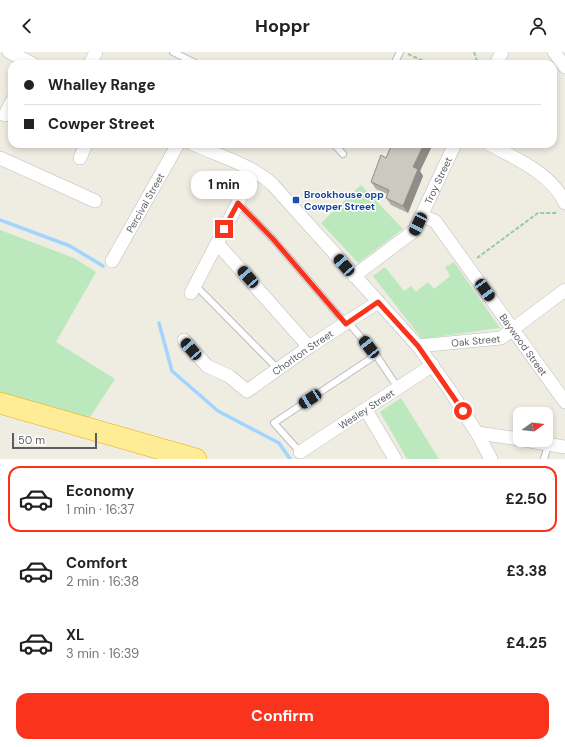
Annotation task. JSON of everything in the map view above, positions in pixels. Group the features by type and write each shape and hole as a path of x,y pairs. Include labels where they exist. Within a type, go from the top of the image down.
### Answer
{"highway":[{"path":"0,404 196,459"}],"street":[{"path":"9,52 24,60"},
{"path":"554,52 565,67"},
{"path":"80,158 84,148"},
{"name":"Percival Street","path":"112,262 176,148"},
{"path":"202,148 251,170 273,185 418,346 433,365 477,433 491,459"},
{"name":"Troy Street","path":"354,276 414,231 453,148"},
{"path":"496,148 525,164 552,183 565,203"},
{"path":"0,158 95,201"},
{"path":"193,289 238,203 251,170"},
{"name":"Baywood Street","path":"422,216 435,221 565,402"},
{"path":"217,243 309,347"},
{"name":"Oak Street","path":"418,346 501,338 565,290"},
{"name":"Chorlton Street","path":"184,340 207,366 229,376 247,390 378,302"},
{"name":"Wesley Street","path":"300,452 433,365"},
{"path":"366,410 395,459"},
{"path":"477,433 513,438"},
{"path":"553,446 565,447"}],"lane":[{"path":"173,52 189,60"},
{"path":"338,148 343,154"},
{"path":"238,203 273,239 376,355 398,388"},
{"path":"193,289 278,369"},
{"path":"300,452 274,423 376,355"},
{"path":"544,459 547,447"}],"path":[{"path":"404,52 421,60"},
{"path":"466,265 538,213 565,213"}],"green space":[{"path":"361,185 403,229 358,263 321,223"},
{"path":"0,230 74,258 96,272 56,342 115,379 88,420 0,394"},
{"path":"454,262 500,328 422,339 373,276 385,267 404,291 411,286 416,292 428,282 434,289 450,276 445,267"},
{"path":"401,398 439,459 407,459 380,412"}],"building":[{"path":"390,148 422,148 413,167 418,169 403,206 386,198 389,190 371,182 381,155 386,158"}],"waterway":[{"path":"0,220 70,246 103,266"},
{"path":"159,323 172,371 218,411 279,443 290,459"}],"place":[{"name":"Brookhouse opp Cowper Street","path":"296,200"}],"route":[{"path":"224,229 238,203 273,239 346,324 378,302 433,365 463,411"}]}
